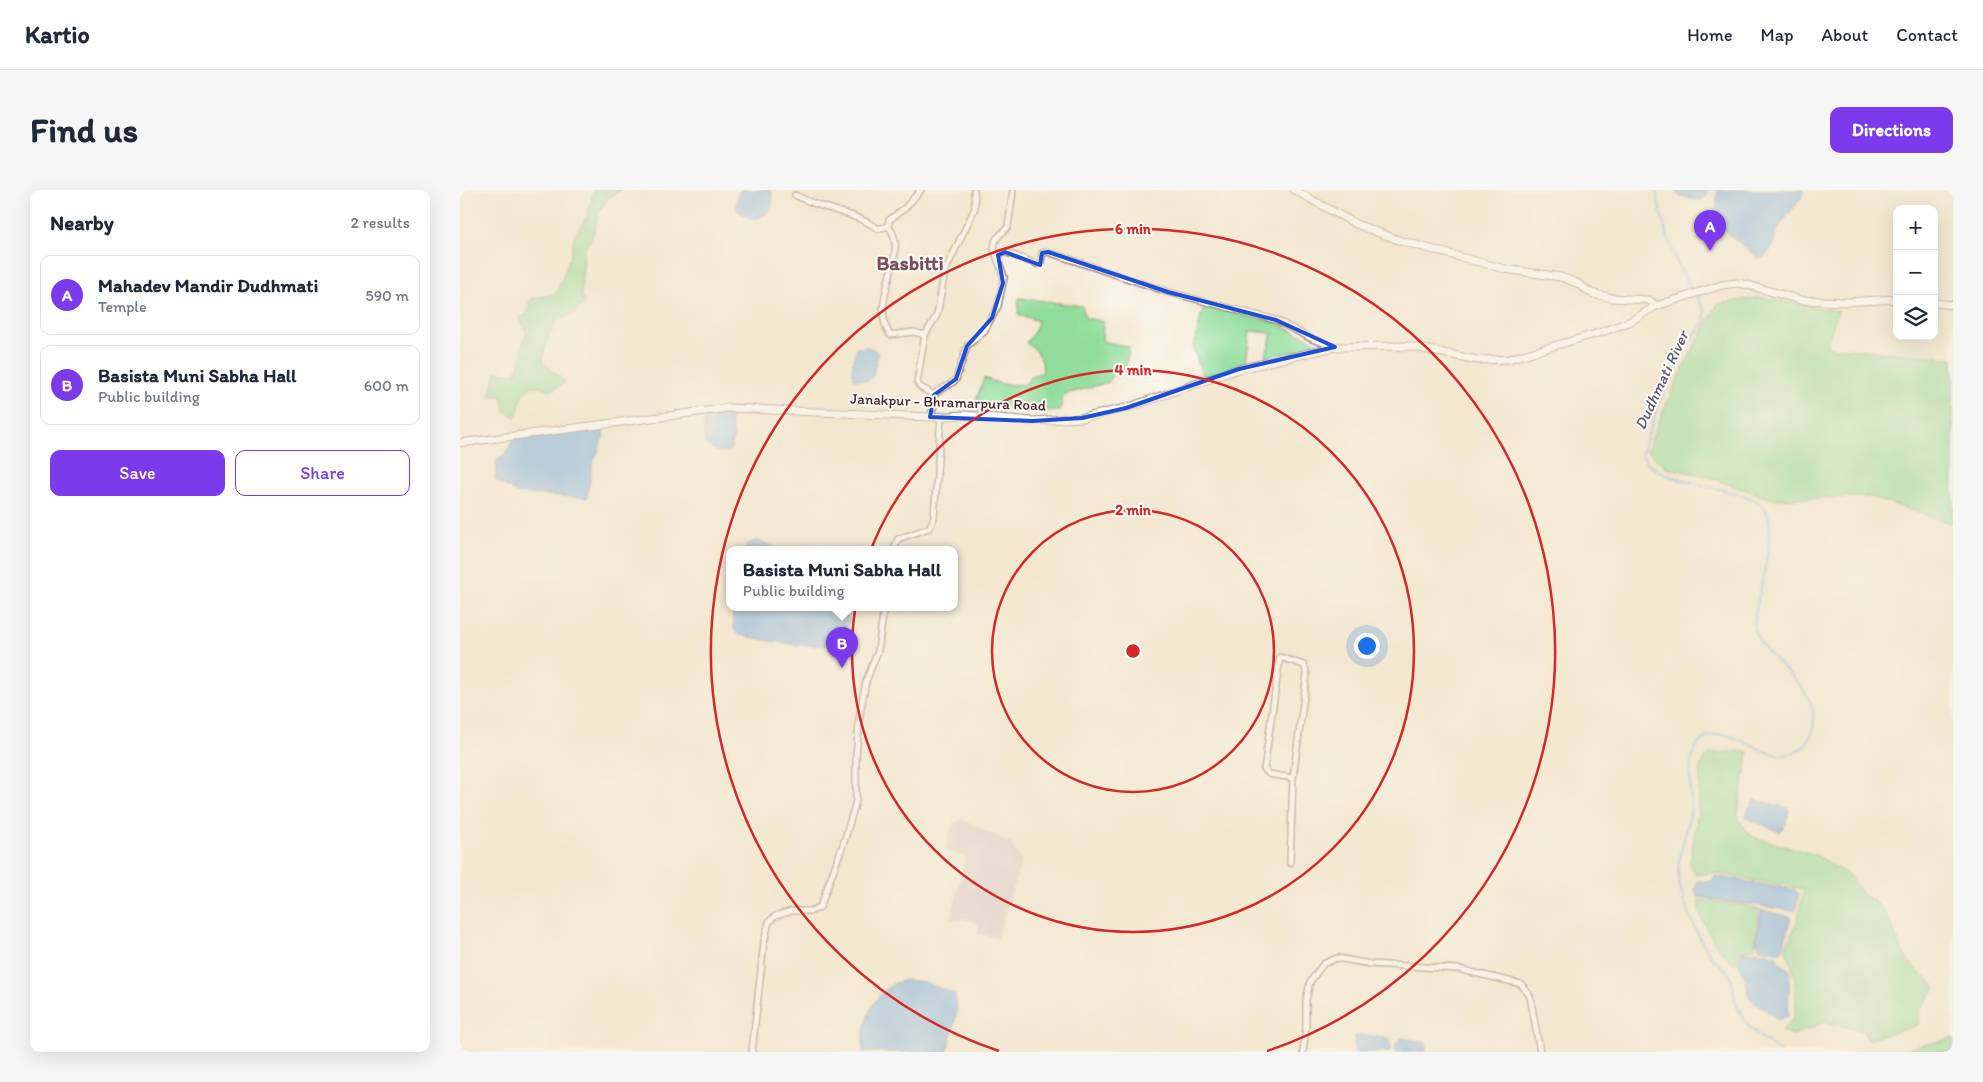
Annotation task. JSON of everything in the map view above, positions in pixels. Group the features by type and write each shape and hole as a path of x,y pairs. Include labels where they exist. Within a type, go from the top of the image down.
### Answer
{"street":[{"path":"888,226 889,220 905,208 921,190"},
{"path":"930,416 934,405 934,395 938,390 953,384 967,346 984,331 992,318 1003,283 998,255 994,249 996,239 1008,227 1013,190"},
{"path":"1294,190 1356,224 1401,241 1505,269 1561,277 1577,283 1591,294 1611,298 1649,300 1656,306"},
{"path":"934,395 920,387 917,382 925,335 937,315 946,271 975,208 973,191"},
{"path":"795,195 832,211 861,218 878,229 888,226"},
{"path":"888,226 894,232 895,261 883,298 886,330 890,335 914,332 925,335"},
{"path":"998,255 1005,252 1037,264 1041,262 1042,253 1048,252 1161,290 1276,320 1312,339 1335,347"},
{"name":"Janakpur - Bhramarpura Road","path":"460,443 729,408 930,416 966,415 1032,421 1082,418 1126,408 1239,369 1335,347 1409,346 1477,360 1508,359 1620,325 1656,306 1688,295 1737,283 1801,300 1844,302 1893,299"},
{"path":"1938,304 1953,306"},
{"path":"895,546 898,539 929,528 934,518 941,416"},
{"path":"752,1052 764,942 769,922 775,916 792,911 811,911 820,907 853,814 857,794 856,756 860,713 866,681 878,651 883,611"},
{"path":"1290,863 1294,778 1307,674 1304,665 1280,656 1264,769 1270,774 1294,778"},
{"path":"1302,1052 1307,990 1314,975 1323,964 1337,958 1370,964 1458,969 1521,984 1530,996 1540,1052"}],"highlighted area":[{"path":"1005,252 1040,265 1042,253 1048,252 1168,292 1276,320 1335,347 1239,369 1126,408 1082,418 1032,421 930,417 934,395 956,379 967,346 992,318 1003,283 998,255"}],"shaded area":[{"path":"962,819 1010,843 1022,860 997,939 977,933 979,924 962,918 960,921 951,919 965,857 944,851 953,822"}],"green space":[{"path":"594,190 621,190 607,199 598,214 594,233 584,250 581,295 585,303 575,313 556,321 548,338 542,361 565,382 552,390 533,386 523,393 516,417 505,411 502,396 490,397 496,372 516,373 523,354 521,348 527,332 519,318 527,315 530,300 557,293 572,251 574,236 587,217"},
{"path":"1761,297 1838,311 1826,347 1953,358 1953,524 1871,497 1773,499 1698,474 1667,468 1647,451 1680,376 1718,304"},
{"path":"1019,298 1082,306 1085,318 1103,321 1102,341 1129,347 1126,367 1116,366 1109,382 1063,395 1060,411 973,409 984,378 1001,384 1025,385 1032,375 1042,373 1043,368 1039,355 1034,348 1026,343 1036,329 1038,321 1018,314"},
{"path":"1204,306 1274,322 1320,344 1310,349 1266,357 1272,333 1250,331 1246,362 1203,377 1193,347"},
{"path":"1737,751 1748,752 1737,818 1752,837 1816,855 1850,876 1862,895 1873,900 1881,907 1887,915 1899,944 1910,963 1936,987 1920,1009 1918,1025 1867,1040 1864,1031 1825,1022 1793,1035 1781,1031 1794,1016 1796,991 1794,973 1785,949 1797,922 1804,889 1714,873 1695,875 1690,863 1698,811 1700,766 1709,754"},
{"path":"1698,900 1742,905 1759,910 1754,948 1739,952 1735,964 1722,952 1710,936 1699,909"},
{"path":"1953,1038 1953,1052 1893,1052"}],"water":[{"path":"740,190 771,190 772,205 769,211 759,218 753,218 745,216 738,211 736,205"},
{"path":"1675,190 1708,190 1707,196 1701,200 1679,196"},
{"path":"1717,190 1804,190 1800,200 1780,226 1771,249 1760,259 1720,227 1717,219"},
{"path":"868,347 875,350 878,354 873,376 868,381 854,379 852,368 856,348"},
{"path":"708,416 730,418 734,436 730,451 719,452 704,443 704,421"},
{"path":"601,428 604,435 592,466 587,498 517,493 495,480 497,460 507,452 513,439"},
{"path":"757,540 772,546 746,546"},
{"path":"732,611 848,611 849,620 842,642 834,645 822,646 775,642 738,634 734,629"},
{"path":"1754,799 1789,809 1786,823 1780,832 1745,817"},
{"path":"1715,876 1795,890 1799,895 1795,911 1697,897 1695,889 1697,881 1710,882"},
{"path":"1761,910 1791,917 1784,945 1780,952 1760,948 1756,942"},
{"path":"1742,952 1764,952 1776,956 1779,962 1790,970 1788,1016 1778,1020 1749,998 1746,981 1738,962"},
{"path":"907,980 924,982 955,994 957,1012 947,1052 863,1052 864,1029 872,1006 887,988"},
{"path":"1355,1036 1386,1037 1390,1042 1390,1052 1354,1052"},
{"path":"1401,1038 1426,1042 1426,1052 1395,1052 1396,1044"}],"waterway":[{"name":"Dudhmati River","path":"1656,190 1675,257 1694,292"},
{"name":"Dudhmati River","path":"1697,296 1705,312 1704,324 1689,341 1660,400 1642,453 1649,464 1662,473 1736,493 1752,499 1763,506 1768,515 1770,529 1766,562 1755,613 1754,625 1756,635 1771,656 1793,677 1802,689 1810,701 1814,722 1813,731 1807,742 1793,753 1781,755 1769,753 1733,737 1721,734 1710,736 1701,741 1695,748 1690,767 1690,816 1678,872 1687,909 1696,931 1711,956 1729,974 1740,1013 1741,1009 1747,1024 1780,1052"}],"place":[{"name":"Mahadev Mandir Dudhmati","path":"1710,251"},
{"name":"Basista Muni Sabha Hall","path":"842,668"}],"district":[{"name":"Basbitti","path":"910,263"}]}
